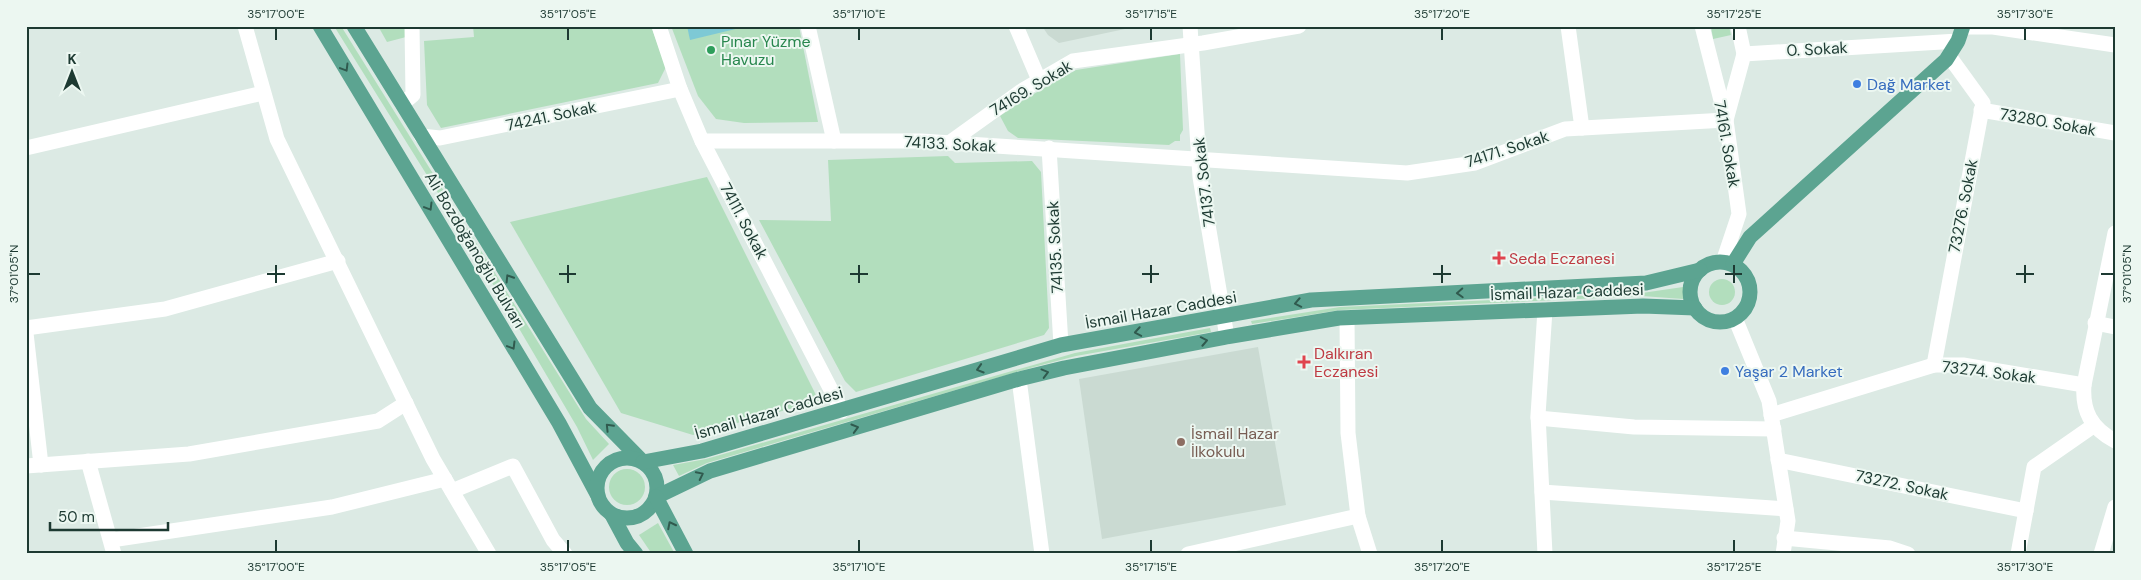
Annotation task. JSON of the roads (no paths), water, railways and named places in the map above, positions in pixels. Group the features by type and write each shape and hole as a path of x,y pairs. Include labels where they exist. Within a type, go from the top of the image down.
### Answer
{"main road":[{"name":"Ali Bozdoğanoğlu Bulvarı","path":"320,26 559,423 597,494"},
{"name":"Ali Bozdoğanoğlu Bulvarı","path":"354,26 590,408 643,462"},
{"path":"1728,263 1750,237 1949,56 1961,31"},
{"path":"1714,262 1728,263 1741,270 1747,277 1750,296 1742,312 1735,318 1717,322 1708,319 1695,308 1690,292 1691,284 1700,270 1714,262"},
{"name":"İsmail Hazar Caddesi","path":"643,462 702,452 1060,345 1311,300 1646,283 1700,270"},
{"name":"İsmail Hazar Caddesi","path":"656,497 710,470 1019,380 1064,368 1227,337 1347,318 1643,306 1695,308"},
{"path":"612,515 626,519 636,517 645,513 652,506 656,497 656,477 643,462 634,458 623,458 614,461 605,466 596,484 600,504 612,515 636,554"},
{"path":"656,497 686,554"}],"street":[{"path":"245,26 277,139 406,403 449,485 489,554"},
{"path":"402,104 413,95 412,26"},
{"name":"74111. Sokak","path":"659,26 680,89 702,141 842,411"},
{"path":"808,26 834,141"},
{"path":"1016,26 1039,80"},
{"name":"74137. Sokak","path":"1190,26 1193,44 1200,177 1227,337"},
{"name":"74169. Sokak","path":"949,143 992,110 1073,61 1193,44 1298,26"},
{"path":"1568,26 1582,128"},
{"name":"74161. Sokak","path":"1702,26 1726,120 1739,214 1728,263"},
{"path":"1726,120 1744,54 1738,26"},
{"name":"0. Sokak","path":"1744,54 1993,27 2115,45"},
{"path":"1949,56 1983,103 1981,110"},
{"name":"74241. Sokak","path":"422,136 440,138 680,89"},
{"path":"26,148 263,93"},
{"name":"73280. Sokak","path":"1981,110 2115,133"},
{"name":"73276. Sokak","path":"1934,365 1981,110"},
{"name":"74171. Sokak","path":"1199,159 1407,173 1475,163 1565,129 1726,120"},
{"name":"74133. Sokak","path":"702,141 920,141 1199,159"},
{"name":"74135. Sokak","path":"1049,148 1060,345"},
{"path":"2115,233 2095,323 2083,399 2086,414 2093,426 2115,441"},
{"path":"26,328 165,308 338,261"},
{"path":"1545,310 1538,418 1545,554"},
{"path":"1347,318 1348,433 1358,516 1370,554"},
{"path":"1735,318 1769,401 1788,521 1783,554"},
{"path":"2095,323 2115,327"},
{"path":"26,333 34,465 189,454 378,421 406,403"},
{"name":"73274. Sokak","path":"1538,418 1634,427 1772,422 1934,365 1963,365 2084,385"},
{"path":"1019,380 1042,554"},
{"path":"2018,554 2034,467 2093,426"},
{"name":"73272. Sokak","path":"1778,460 2026,511"},
{"path":"88,461 112,547 449,485 513,466 553,540 565,554"},
{"path":"1542,492 1786,509"},
{"path":"2101,554 2115,507"},
{"path":"1196,553 1358,516"},
{"path":"1784,538 1890,548 1908,554"}],"water":[{"path":"687,26 748,26 690,40"}],"place":[{"name":"Pınar Yüzme Havuzu","path":"711,50"},
{"name":"Dağ Market","path":"1857,84"},
{"name":"Seda Eczanesi","path":"1499,258"},
{"name":"Dalkıran Eczanesi","path":"1304,362"},
{"name":"Yaşar 2 Market","path":"1725,371"},
{"name":"İsmail Hazar İlkokulu","path":"1181,442"}]}
